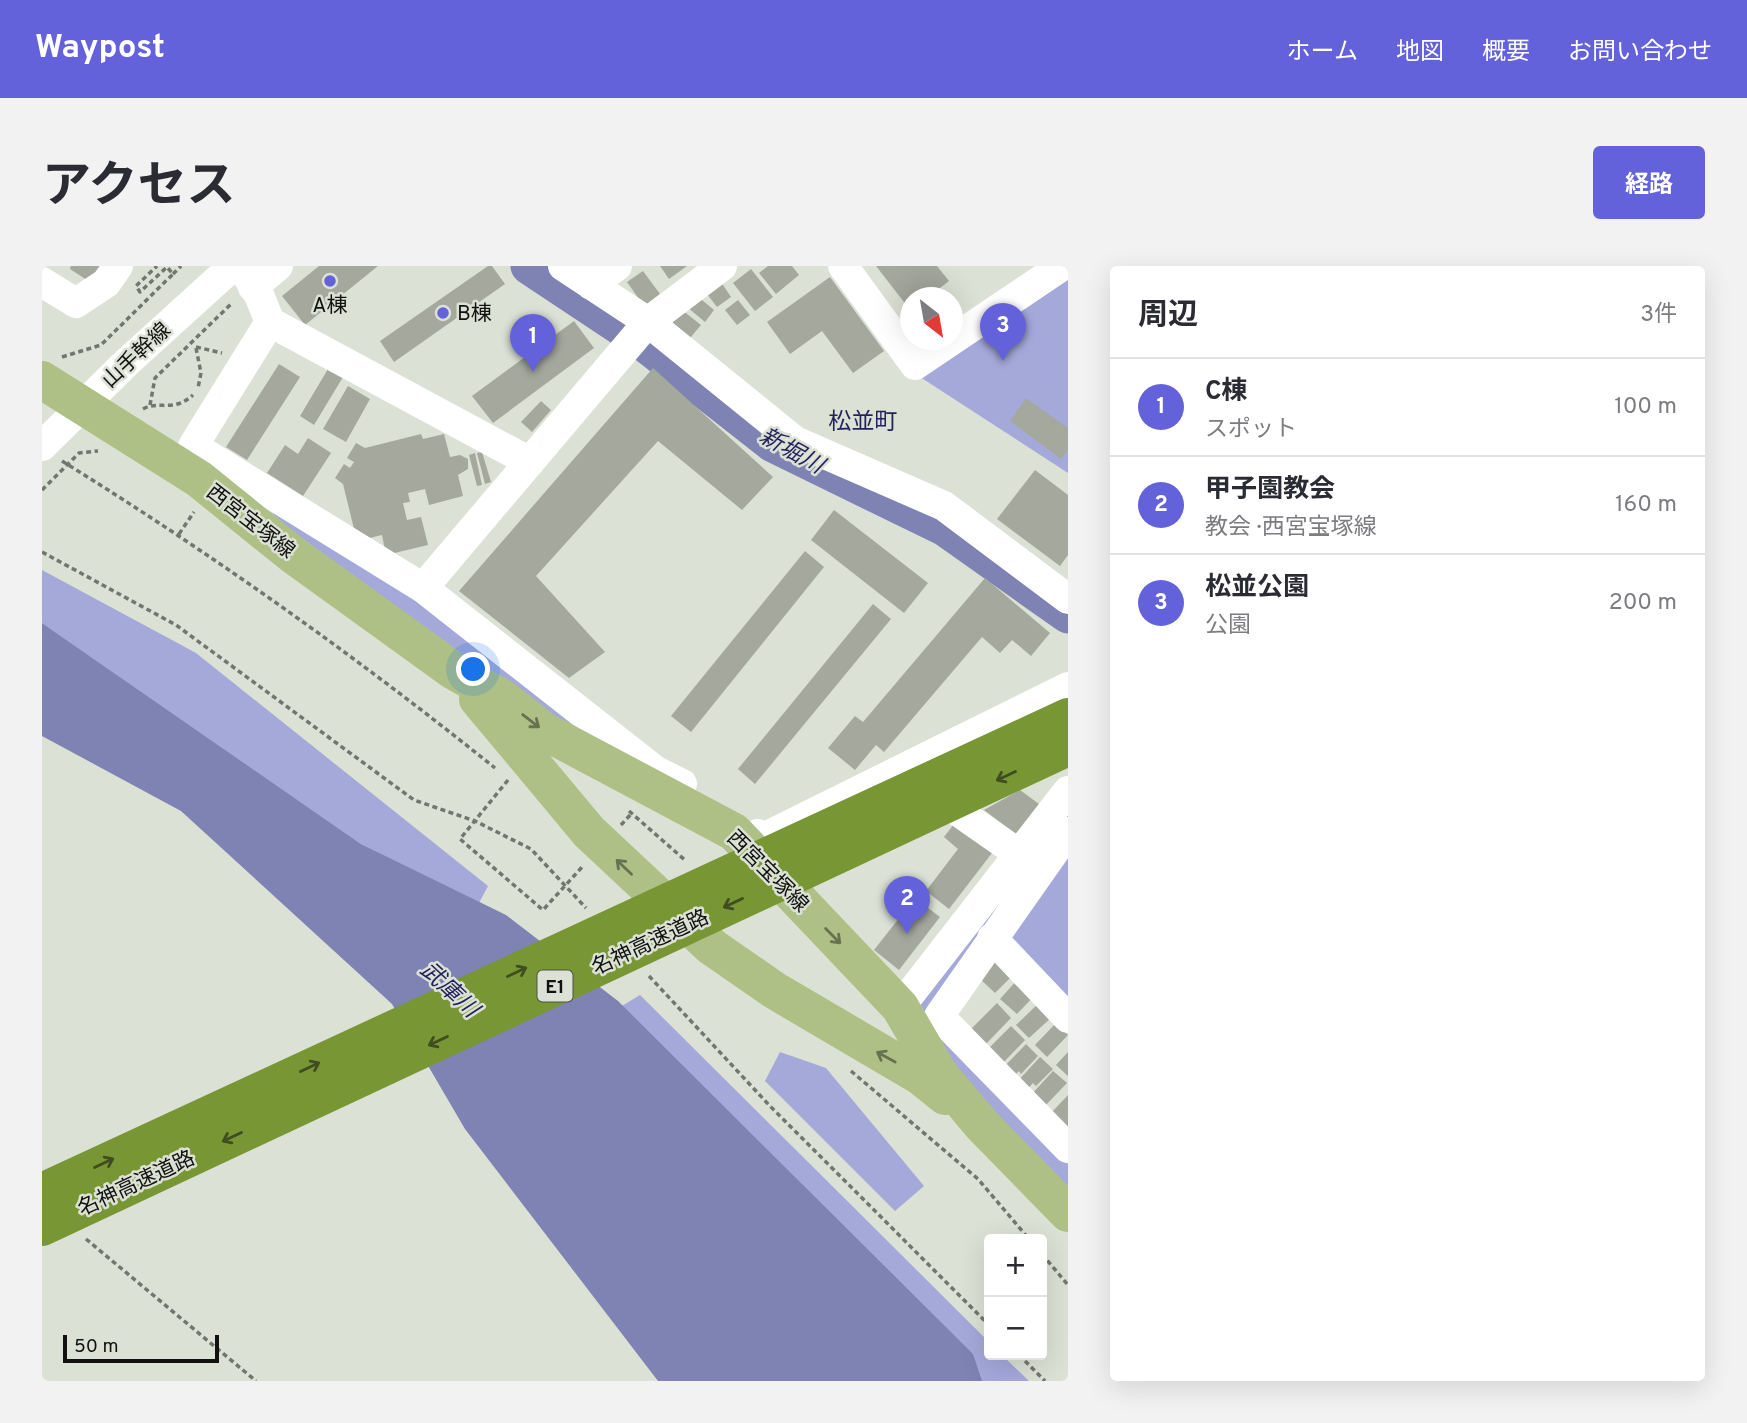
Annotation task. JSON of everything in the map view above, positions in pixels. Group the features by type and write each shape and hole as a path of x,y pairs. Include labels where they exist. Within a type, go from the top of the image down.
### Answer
{"highway":[{"name":"名神高速道路","path":"42,1192 1068,717"},
{"name":"名神高速道路","path":"42,1227 1068,747"}],"main road":[{"name":"西宮宝塚線","path":"51,370 75,433 199,479 292,554 454,671 502,698 544,731 734,832 900,1007 939,1074 982,1125 1065,1210"},
{"name":"西宮宝塚線","path":"454,671 589,832 712,947 774,990 920,1076 982,1125"}],"street":[{"path":"42,282 76,303 106,283 118,266"},
{"name":"山手幹線","path":"42,446 75,433 125,365 242,282 278,266"},
{"path":"563,266 591,285 640,332 795,441 944,506 1068,598"},
{"path":"591,285 617,266"},
{"path":"423,588 640,332 722,266"},
{"path":"843,266 915,365 1062,266"},
{"path":"242,282 270,322 530,462"},
{"path":"270,322 192,446 423,588 656,771 704,794 763,838 1068,687"},
{"path":"899,771 1019,854"},
{"path":"900,1007 1068,791"},
{"path":"1068,832 939,1016 1068,1148"},
{"path":"992,938 1068,1018"}],"path":[{"path":"157,266 136,286 140,292 167,267 173,274"},
{"path":"51,370 101,345 181,266"},
{"path":"191,342 196,348 201,373 199,387 192,397 170,407 150,405 155,378 191,342 235,301 242,282"},
{"path":"196,348 210,353 232,349"},
{"path":"42,490 75,433 105,451"},
{"path":"179,534 200,504"},
{"path":"42,552 176,625 414,800 475,821 531,849 588,910"},
{"path":"509,779 460,839 543,910"},
{"path":"645,972 769,1105 984,1320"},
{"path":"85,1238 256,1381"},
{"path":"1047,1260 1068,1286"},
{"path":"1024,1360 1045,1381"}],"shaded area":[{"path":"1068,273 1068,473 917,375 954,350 963,350 963,344"},
{"path":"262,504 410,590 641,765 553,724 326,562"},
{"path":"42,570 196,653 488,886 479,903 361,844 42,623"},
{"path":"1068,802 1068,820 930,1018 1068,1164 1068,1202 917,1021 924,987"},
{"path":"1068,842 1068,1006 1000,938"},
{"path":"640,995 984,1337 984,1360 1007,1360 1029,1381 979,1381 607,1015"},
{"path":"780,1052 826,1068 924,1186 895,1211 765,1081"}],"water":[{"name":"武庫川","path":"42,623 361,844 506,915 618,1001 973,1354 982,1381 658,1381 465,1129 392,1004 181,811 42,736"}],"building":[{"path":"71,266 101,266 90,282 70,269"},
{"name":"A棟","path":"319,266 378,266 305,325 282,296"},
{"name":"B棟","path":"488,266 492,266 505,284 394,362 380,341"},
{"path":"660,266 687,266 669,279"},
{"path":"768,266 792,266 799,275 776,294 759,273"},
{"path":"876,266 937,266 949,281 941,287 900,287 900,297"},
{"path":"751,269 773,297 755,311 733,283"},
{"path":"643,271 660,294 644,306 627,282"},
{"path":"830,277 884,351 853,373 822,331 790,354 767,322"},
{"path":"719,279 731,297 717,307 704,290"},
{"path":"696,295 714,310 705,322 687,307"},
{"path":"738,300 750,315 737,325 725,310"},
{"path":"682,310 701,325 690,338 672,322"},
{"path":"574,321 594,348 493,423 472,396"},
{"path":"279,364 300,377 247,460 226,447"},
{"path":"653,368 773,477 742,510 658,441 536,576 605,652 569,678 459,591"},
{"path":"328,369 343,377 314,425 300,416"},
{"path":"348,386 370,399 346,442 323,429"},
{"path":"1026,398 1068,428 1068,450 1061,459 1010,421"},
{"path":"541,401 551,410 532,432 521,422"},
{"path":"421,434 423,439 444,434 450,457 460,455 468,459 468,469 458,475 463,496 429,505 425,489 408,493 410,502 403,503 407,520 421,517 428,545 386,555 382,535 357,541 343,484 335,478 344,464 350,468 354,462 347,458 356,443 365,448"},
{"path":"308,438 331,453 303,496 267,473 285,445 298,454"},
{"path":"482,452 491,482 485,484 477,453"},
{"path":"475,453 482,485 477,486 469,455"},
{"path":"1035,470 1068,495 1068,555 1060,566 997,519"},
{"path":"834,510 928,583 904,613 811,540"},
{"path":"805,551 824,567 691,732 671,716"},
{"path":"985,578 1050,633 1031,656 1012,640 1000,653 982,637 884,752 876,745 855,770 828,748 855,716 863,722"},
{"path":"873,604 891,619 755,784 738,769"},
{"path":"1020,790 1039,804 1016,834 984,810"},
{"path":"954,824 992,853 949,909 926,891 958,849 944,837"},
{"path":"915,898 940,917 899,970 874,950"},
{"path":"995,960 1012,976 995,993 978,977"},
{"path":"1018,979 1035,995 1017,1014 1000,999"},
{"path":"997,1003 1011,1018 986,1044 971,1029"},
{"path":"1039,1003 1052,1017 1029,1038 1016,1025"},
{"path":"1056,1023 1068,1035 1047,1057 1035,1045"},
{"path":"1011,1026 1025,1040 1003,1063 988,1049"},
{"path":"1026,1044 1038,1056 1021,1074 1019,1071 1011,1079 1001,1070"},
{"path":"1068,1052 1068,1076 1056,1065"},
{"path":"1040,1057 1053,1069 1036,1086 1033,1083 1025,1092 1016,1083"},
{"path":"1053,1071 1067,1083 1043,1108 1030,1096"},
{"path":"1068,1095 1068,1129 1051,1113"}],"waterway":[{"name":"新堀川","path":"529,266 639,339 773,444 945,528 1068,615"}],"place":[{"name":"A棟","path":"330,281"},
{"name":"B棟","path":"443,313"},
{"name":"松並公園","path":"1003,361"},
{"name":"C棟","path":"533,372"},
{"name":"甲子園教会","path":"907,934"}],"district":[{"name":"松並町","path":"863,421"}]}
